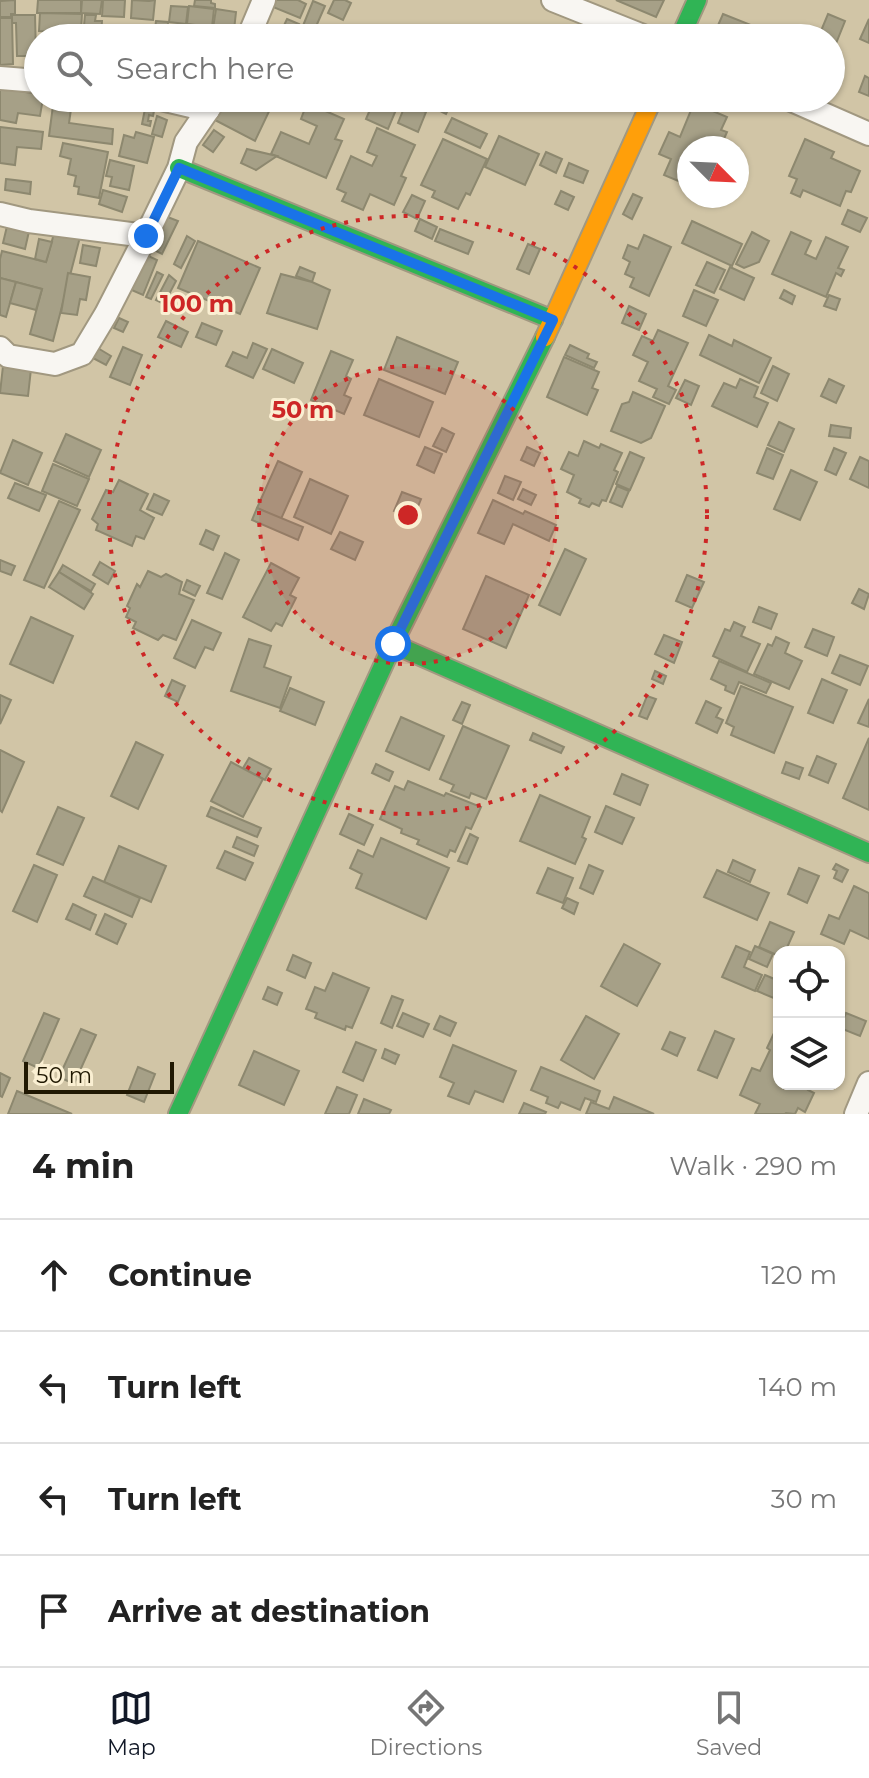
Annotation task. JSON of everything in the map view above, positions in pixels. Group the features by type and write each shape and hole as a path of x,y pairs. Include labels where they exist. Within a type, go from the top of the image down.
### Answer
{"street":[{"path":"254,24 264,0"},
{"path":"553,0 613,24"},
{"path":"686,24 697,0"},
{"path":"0,78 24,80"},
{"path":"0,348 8,356 55,364 82,354 146,236 179,168 186,142 207,112"},
{"path":"178,1114 393,644 553,320 647,112"},
{"path":"819,112 869,134"},
{"path":"179,168 553,320"},
{"path":"0,214 29,221 146,236"},
{"path":"393,644 869,853"},
{"path":"856,1114 869,1083"}],"building":[{"path":"15,0 15,14 0,17 0,1"},
{"path":"38,0 81,0 81,13 37,13"},
{"path":"82,0 102,0 100,14 81,13"},
{"path":"103,0 125,0 124,17 102,16"},
{"path":"132,0 155,0 153,20 131,18"},
{"path":"195,0 211,0 215,8 194,6"},
{"path":"275,0 298,0 306,4 300,18 273,7"},
{"path":"334,0 351,3 343,20 328,13"},
{"path":"616,0 664,0 656,17"},
{"path":"313,1 325,6 317,24 304,24"},
{"path":"171,6 188,7 186,24 169,22"},
{"path":"189,6 214,9 212,24 187,24"},
{"path":"216,9 236,12 235,24 214,24"},
{"path":"40,13 82,14 81,24 39,24"},
{"path":"723,14 748,24 719,24"},
{"path":"828,14 845,21 844,24 824,24"},
{"path":"12,15 35,15 35,24 24,24 24,56 17,56 16,23 12,23"},
{"path":"85,15 96,15 95,21 102,21 102,24 84,24"},
{"path":"0,18 12,18 13,64 0,65"},
{"path":"869,19 869,43 860,39"},
{"path":"865,76 869,78 869,96 859,92"},
{"path":"0,88 24,92 24,112 41,112 40,116 18,113 16,123 0,120"},
{"path":"52,112 71,112 69,123 113,129 112,144 49,136"},
{"path":"144,112 154,112 153,116 149,115 150,126 142,124"},
{"path":"219,112 269,112 255,141 215,120"},
{"path":"304,112 328,112 344,119 335,139 342,141 326,178 271,154 281,132 309,144 317,126 301,119"},
{"path":"369,112 395,112 388,129 366,119"},
{"path":"402,112 426,112 418,132 398,123"},
{"path":"690,112 715,112 727,117 721,130 727,132 725,136 680,136"},
{"path":"157,116 167,120 162,137 152,134"},
{"path":"452,118 487,134 480,148 445,132"},
{"path":"0,127 43,132 41,149 17,147 15,165 0,163"},
{"path":"377,128 415,145 401,176 406,178 394,205 370,194 363,210 342,201 346,193 337,189 351,156 372,166 377,156 367,152"},
{"path":"214,130 224,137 213,152 203,145"},
{"path":"136,132 154,137 147,163 119,156 124,135 134,138"},
{"path":"669,132 678,136 677,180 664,175 671,159 659,154"},
{"path":"499,136 539,154 525,185 485,167"},
{"path":"443,139 487,159 470,195 466,193 458,209 432,197 435,191 421,185"},
{"path":"805,139 834,152 831,158 860,171 851,192 846,191 840,206 803,190 800,197 791,193 797,179 789,176"},
{"path":"63,143 108,152 99,198 78,194 79,187 74,186 76,176 68,174 71,159 60,156"},
{"path":"247,149 277,156 256,170 241,163"},
{"path":"546,152 562,159 556,173 540,165"},
{"path":"110,160 134,166 129,190 110,186 112,177 106,176"},
{"path":"569,163 588,171 583,183 564,176"},
{"path":"6,179 31,182 30,194 5,190"},
{"path":"103,190 127,197 122,212 99,204"},
{"path":"561,191 574,197 568,210 555,204"},
{"path":"633,194 642,198 632,219 623,214"},
{"path":"412,195 425,201 417,219 403,212"},
{"path":"848,210 867,218 860,232 842,224"},
{"path":"165,216 178,221 162,254 148,247"},
{"path":"420,219 437,227 432,239 415,231"},
{"path":"692,221 742,244 732,266 682,243"},
{"path":"8,222 30,227 25,249 3,243"},
{"path":"440,229 473,242 468,254 435,241"},
{"path":"55,230 80,237 53,341 30,334 42,289 0,278 0,259 2,251 46,262"},
{"path":"752,232 769,241 759,262 744,268 736,264"},
{"path":"791,232 811,241 805,254 816,259 826,237 848,247 838,268 844,270 841,276 836,273 826,297 772,274"},
{"path":"644,235 671,247 649,296 630,287 634,278 625,274 630,262 623,258 628,245 638,249"},
{"path":"187,236 195,241 181,268 174,264"},
{"path":"39,239 52,242 46,262 35,259"},
{"path":"198,241 260,268 240,314 178,288"},
{"path":"528,244 540,249 529,274 517,269"},
{"path":"83,245 100,248 96,266 80,263"},
{"path":"144,254 157,260 143,295 127,288"},
{"path":"707,262 725,270 714,293 696,285"},
{"path":"300,267 315,273 312,282 296,276"},
{"path":"730,267 754,278 744,300 720,289"},
{"path":"157,272 163,275 151,299 146,297"},
{"path":"68,273 90,277 86,300 80,299 77,315 61,313"},
{"path":"281,274 330,290 317,329 267,313"},
{"path":"169,275 176,281 164,304 156,300"},
{"path":"0,278 16,282 6,317 0,315"},
{"path":"16,282 42,289 36,310 10,303"},
{"path":"694,290 718,300 706,326 683,316"},
{"path":"784,290 795,296 792,304 780,298"},
{"path":"829,295 840,299 836,310 824,306"},
{"path":"629,306 646,314 639,330 622,323"},
{"path":"119,318 128,322 123,332 114,328"},
{"path":"166,321 188,332 181,347 158,337"},
{"path":"202,323 222,331 216,345 196,337"},
{"path":"658,330 688,343 668,386 676,390 669,404 653,397 657,389 639,381 648,362 633,355 642,336 653,341"},
{"path":"709,335 732,346 734,340 771,358 759,383 700,355"},
{"path":"397,337 458,362 445,394 384,370"},
{"path":"253,343 267,349 253,378 226,366 233,352 247,358"},
{"path":"570,345 589,354 587,358 597,362 594,368 565,355"},
{"path":"96,347 111,356 106,365 91,357"},
{"path":"123,347 142,355 130,385 110,377"},
{"path":"272,349 303,363 294,383 263,369"},
{"path":"331,351 353,360 346,376 351,379 344,395 351,398 344,414 311,400"},
{"path":"564,357 599,372 592,388 598,390 587,415 547,397"},
{"path":"3,366 31,369 28,396 0,393"},
{"path":"773,366 789,374 777,401 761,393"},
{"path":"379,379 433,402 419,437 364,415"},
{"path":"740,379 758,387 754,397 768,403 757,427 712,406 724,383 736,388"},
{"path":"829,379 844,386 836,403 821,396"},
{"path":"685,380 699,386 691,405 676,398"},
{"path":"633,392 665,406 651,438 641,443 611,431 622,404 629,402"},
{"path":"779,422 794,429 784,452 768,445"},
{"path":"831,425 851,428 850,438 829,436"},
{"path":"442,428 454,434 446,452 433,446"},
{"path":"66,434 101,450 89,477 54,461"},
{"path":"13,440 42,453 28,485 0,473"},
{"path":"584,441 622,453 606,501 602,500 599,506 592,503 589,507 579,503 581,499 567,492 574,475 561,469 569,452 578,456"},
{"path":"425,447 442,454 434,473 417,465"},
{"path":"527,447 540,453 534,466 521,460"},
{"path":"767,448 783,455 773,479 757,473"},
{"path":"834,448 846,453 836,475 825,470"},
{"path":"630,452 644,458 630,490 616,484"},
{"path":"860,457 869,461 869,488 850,479"},
{"path":"278,461 302,472 281,519 257,508"},
{"path":"53,464 89,479 77,506 42,491"},
{"path":"791,470 817,482 800,520 774,509"},
{"path":"505,476 521,482 513,500 498,493"},
{"path":"310,479 348,496 331,534 294,517"},
{"path":"119,480 148,494 140,510 154,518 144,539 136,536 132,546 96,530 98,524 92,519 106,490 113,492"},
{"path":"15,483 46,495 39,511 8,498"},
{"path":"617,486 629,491 622,507 610,502"},
{"path":"523,489 536,495 531,505 518,499"},
{"path":"402,492 421,499 413,519 394,511"},
{"path":"154,494 169,501 162,515 147,509"},
{"path":"493,500 556,525 549,541 513,524 504,544 478,533"},
{"path":"59,501 80,510 44,588 24,580"},
{"path":"257,508 303,527 298,540 252,520"},
{"path":"206,530 219,536 213,550 200,544"},
{"path":"340,532 363,542 355,560 331,549"},
{"path":"565,549 586,559 560,615 539,605"},
{"path":"225,553 239,560 222,599 207,593"},
{"path":"0,560 15,566 11,575 0,571"},
{"path":"100,562 115,571 108,584 93,575"},
{"path":"271,563 299,578 290,595 296,598 282,626 276,623 271,631 243,617"},
{"path":"63,565 95,584 91,591 59,572"},
{"path":"148,571 161,577 166,574 182,582 179,594 194,600 176,640 163,635 158,640 133,628 136,622 126,617 130,608 127,606 137,584 140,587"},
{"path":"59,572 93,594 84,609 49,587"},
{"path":"687,575 704,582 692,608 676,601"},
{"path":"486,576 529,595 506,648 463,629"},
{"path":"187,580 200,586 195,596 183,590"},
{"path":"859,589 869,594 864,609 852,603"},
{"path":"759,607 777,614 771,629 753,622"},
{"path":"31,617 73,636 53,683 10,664"},
{"path":"192,620 221,633 213,650 205,647 195,668 174,658"},
{"path":"734,622 745,627 741,636 760,644 747,672 713,656 725,629 730,631"},
{"path":"813,629 834,637 827,656 805,647"},
{"path":"664,635 682,642 674,663 655,654"},
{"path":"776,637 789,643 785,653 802,661 789,689 754,674 768,644 772,646"},
{"path":"249,639 271,646 264,667 291,677 280,708 231,691"},
{"path":"840,655 868,666 860,685 832,673"},
{"path":"719,661 771,683 766,693 739,682 734,694 725,690 726,686 711,679"},
{"path":"655,671 666,676 663,684 652,679"},
{"path":"822,679 847,690 833,723 808,713"},
{"path":"172,680 185,686 178,702 165,696"},
{"path":"741,686 793,707 774,753 731,735 734,727 726,723"},
{"path":"290,688 324,702 315,725 280,711"},
{"path":"0,695 11,700 0,724"},
{"path":"647,696 656,699 647,719 639,716"},
{"path":"869,699 869,727 858,723"},
{"path":"706,701 721,708 716,717 723,720 717,733 696,723"},
{"path":"462,702 470,705 462,724 453,720"},
{"path":"401,717 444,736 429,770 386,751"},
{"path":"463,726 509,746 486,799 471,793 469,798 451,791 454,785 440,779"},
{"path":"533,733 564,747 561,753 530,740"},
{"path":"869,738 869,810 843,798"},
{"path":"136,742 163,755 138,809 111,796"},
{"path":"0,750 24,762 2,812 0,810"},
{"path":"817,756 836,764 828,783 809,775"},
{"path":"249,758 271,769 265,780 243,768"},
{"path":"231,762 263,779 243,817 211,801"},
{"path":"786,762 803,768 799,779 782,773"},
{"path":"376,764 393,772 389,781 372,773"},
{"path":"622,774 648,785 640,805 614,794"},
{"path":"408,781 481,807 471,829 466,827 455,852 450,850 447,857 417,844 419,840 380,819 395,786 404,790"},
{"path":"540,795 590,817 582,837 586,839 575,864 520,841"},
{"path":"606,806 634,818 622,844 595,832"},
{"path":"58,807 84,818 63,865 37,854"},
{"path":"211,807 261,828 257,837 207,816"},
{"path":"349,814 373,825 364,845 340,834"},
{"path":"470,834 478,838 467,864 458,861"},
{"path":"237,837 258,846 254,856 233,847"},
{"path":"381,838 449,868 426,919 356,888 362,874 350,868 358,850 373,857"},
{"path":"119,846 166,866 151,902 104,882"},
{"path":"225,851 253,863 245,880 217,868"},
{"path":"733,860 755,870 750,882 728,872"},
{"path":"836,864 848,870 842,882 834,878"},
{"path":"34,865 57,875 37,922 13,911"},
{"path":"589,865 603,871 593,894 580,888"},
{"path":"548,868 573,878 563,903 537,893"},
{"path":"799,868 819,876 807,903 788,894"},
{"path":"717,870 769,893 757,920 704,897"},
{"path":"93,877 140,898 132,917 84,896"},
{"path":"854,886 869,893 869,939 850,930 844,944 821,934 829,915 839,919"},
{"path":"567,898 578,903 574,914 562,908"},
{"path":"73,904 96,915 90,930 66,919"},
{"path":"105,914 126,924 117,944 96,934"},
{"path":"770,922 794,932 788,946 773,946 773,953 759,947"},
{"path":"624,944 660,964 637,1006 601,986"},
{"path":"736,946 750,952 744,967 762,975 755,991 722,977"},
{"path":"755,946 773,954 767,967 749,959"},
{"path":"293,955 311,963 305,978 287,970"},
{"path":"333,973 369,988 352,1028 346,1026 345,1030 315,1018 317,1013 306,1009 315,987 325,991"},
{"path":"765,975 773,978 773,998 757,991"},
{"path":"268,987 282,993 277,1005 263,999"},
{"path":"392,996 403,1000 392,1028 381,1023"},
{"path":"44,1013 59,1019 38,1068 23,1061"},
{"path":"403,1013 429,1024 423,1037 397,1026"},
{"path":"846,1013 866,1021 860,1036 845,1030"},
{"path":"440,1016 456,1023 450,1036 434,1029"},
{"path":"586,1016 619,1034 594,1079 561,1060"},
{"path":"81,1029 96,1035 74,1084 59,1077"},
{"path":"715,1031 734,1039 717,1078 698,1070"},
{"path":"670,1032 685,1038 677,1056 662,1049"},
{"path":"773,1035 773,1090 808,1090 814,1093 805,1112 798,1108 795,1114 755,1114 760,1104 740,1095 752,1068 760,1071 770,1050 767,1048"},
{"path":"356,1042 376,1050 363,1081 343,1072"},
{"path":"453,1045 516,1071 503,1102 475,1091 469,1104 448,1096 454,1083 440,1077"},
{"path":"385,1049 399,1055 395,1064 382,1058"},
{"path":"254,1051 299,1071 284,1105 239,1085"},
{"path":"138,1067 155,1074 144,1102 127,1095"},
{"path":"541,1067 600,1091 596,1102 585,1098 580,1110 561,1102 558,1108 546,1103 548,1097 531,1090"},
{"path":"0,1073 10,1078 2,1097 0,1096"},
{"path":"337,1087 357,1095 349,1114 325,1114"},
{"path":"17,1091 72,1114 8,1114"},
{"path":"614,1097 654,1114 586,1114 591,1102 609,1109"},
{"path":"364,1099 391,1110 389,1114 358,1114"},
{"path":"524,1103 546,1112 519,1114"}],"traffic: fast":[{"path":"686,24 697,0"},
{"path":"179,168 553,320"},
{"path":"178,1114 393,644 545,337"},
{"path":"393,644 869,853"}],"traffic: slow":[{"path":"545,337 647,112"}],"route":[{"path":"146,236 179,168 553,320 393,644"}]}
